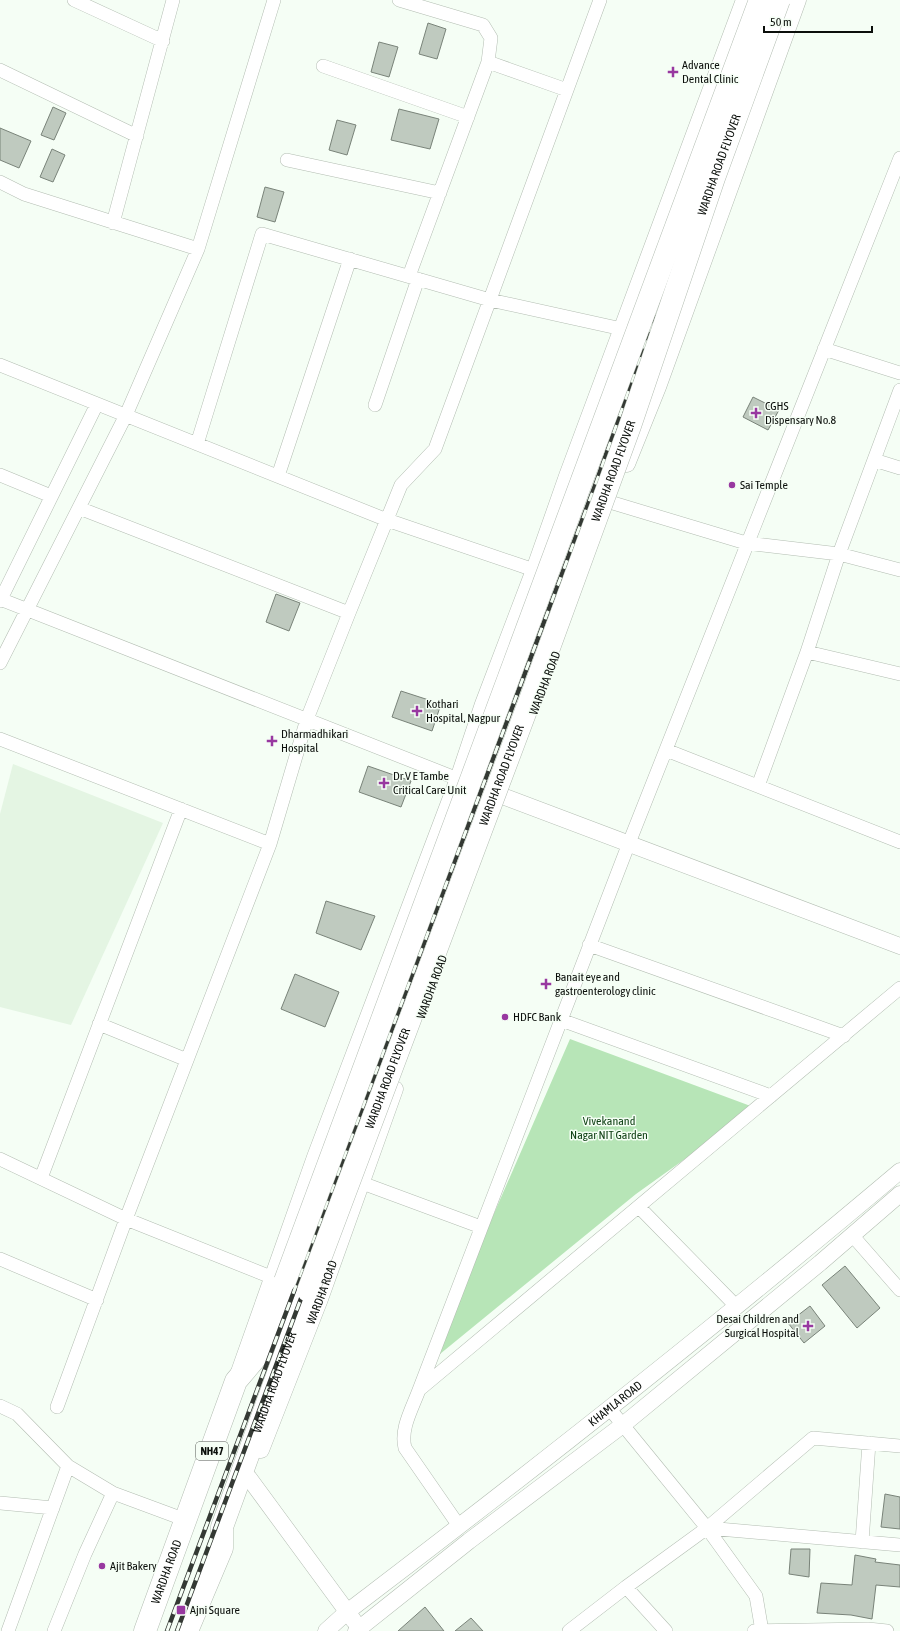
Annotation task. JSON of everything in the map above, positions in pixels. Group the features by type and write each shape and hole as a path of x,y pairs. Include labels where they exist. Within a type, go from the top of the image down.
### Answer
{"highway":[{"name":"WARDHA ROAD FLYOVER","path":"236,1381 258,1355 760,0"},
{"name":"WARDHA ROAD FLYOVER","path":"222,1548 222,1527 228,1510 605,493 714,178 780,0"},
{"name":"WARDHA ROAD","path":"145,1631 236,1381"},
{"name":"WARDHA ROAD","path":"187,1631 222,1548"}],"street":[{"path":"74,0 163,41"},
{"path":"113,222 173,0"},
{"path":"0,664 24,608 79,508 198,249 274,0"},
{"path":"57,1408 126,1219 270,844 307,719 401,485 435,449 600,0"},
{"name":"NH47","path":"622,329 744,0"},
{"name":"WARDHA ROAD","path":"222,1548 298,1357 503,795 658,387 798,0"},
{"path":"375,405 440,193 488,62 491,38 483,25 406,1"},
{"path":"488,62 567,90"},
{"path":"322,66 468,117"},
{"path":"0,70 137,136"},
{"path":"459,1526 405,1448 402,1438 404,1428 628,843 900,158"},
{"path":"288,160 440,193"},
{"path":"0,182 24,194 198,249"},
{"path":"197,444 262,234 490,300 622,329"},
{"path":"278,476 350,259"},
{"name":"WARDHA ROAD","path":"236,1381 272,1277 458,779 485,698 534,570 567,476 622,329"},
{"path":"824,349 900,373"},
{"path":"0,365 387,520 534,570"},
{"path":"758,786 807,652 839,554 900,390"},
{"path":"99,405 51,496 1,600 458,779 900,946"},
{"path":"874,460 900,468"},
{"path":"0,475 51,496"},
{"path":"613,503 746,543 839,554 900,570"},
{"path":"79,508 349,612"},
{"path":"807,652 900,674"},
{"path":"0,739 270,844"},
{"path":"666,750 900,842"},
{"path":"41,1178 181,809"},
{"path":"589,945 844,1036"},
{"path":"419,1390 900,988"},
{"path":"561,1020 771,1096"},
{"path":"99,1024 188,1060"},
{"path":"0,1159 126,1219 272,1277"},
{"name":"KHAMLA ROAD","path":"326,1631 347,1612 609,1408 736,1306 900,1170"},
{"path":"362,1183 481,1227"},
{"name":"KHAMLA ROAD","path":"358,1630 469,1541 624,1424 900,1194"},
{"path":"639,1207 736,1306"},
{"path":"852,1235 900,1290"},
{"path":"0,1259 97,1300"},
{"path":"0,1406 17,1414 68,1466 113,1493 186,1520"},
{"path":"609,1408 624,1424 707,1528 756,1596 759,1631 888,1631"},
{"path":"569,1631 707,1528 813,1438 900,1446"},
{"path":"862,1542 870,1443"},
{"path":"8,1631 68,1466"},
{"path":"249,1478 347,1612 358,1630"},
{"path":"54,1631 85,1554 113,1493"},
{"path":"0,1502 53,1508"},
{"path":"707,1528 900,1545"},
{"path":"626,1587 666,1631"}],"shaded area":[{"path":"13,764 163,823 71,1025 0,1007 0,814"}],"green space":[{"name":"Vivekanand Nagar NIT Garden","path":"570,1039 756,1108 636,1194 429,1363"}],"building":[{"path":"428,23 446,29 437,59 419,54"},
{"path":"379,42 398,47 389,77 371,72"},
{"path":"53,107 66,113 54,140 41,135"},
{"path":"399,109 439,119 430,149 391,140"},
{"path":"337,120 356,125 347,155 329,150"},
{"path":"0,128 31,141 19,168 0,160"},
{"path":"52,149 65,155 53,182 40,177"},
{"path":"265,187 284,192 275,222 257,217"},
{"path":"753,397 779,410 768,430 743,417"},
{"path":"276,594 300,603 289,631 266,622"},
{"path":"401,691 441,704 432,731 392,717"},
{"path":"368,766 411,781 401,807 359,792"},
{"path":"326,901 375,916 361,950 316,933"},
{"path":"295,974 339,992 325,1027 281,1009"},
{"path":"845,1266 880,1308 857,1328 822,1285"},
{"path":"810,1306 825,1326 804,1343 788,1323"},
{"path":"885,1494 900,1497 900,1529 881,1527"},
{"path":"791,1549 810,1549 809,1577 789,1574"},
{"path":"855,1555 876,1559 875,1562 900,1565 900,1587 876,1585 872,1619 851,1615 817,1613 821,1583 852,1585"},
{"path":"425,1607 444,1631 398,1631"},
{"path":"471,1618 483,1631 455,1631"}],"railway":[{"path":"167,1631 596,483 766,0"},
{"path":"177,1631 604,486 777,0"}],"place":[{"name":"Advance Dental Clinic","path":"673,72"},
{"name":"CGHS Dispensary No.8","path":"756,413"},
{"name":"Sai Temple","path":"732,485"},
{"name":"Kothari Hospital, Nagpur","path":"417,711"},
{"name":"Dharmadhikari Hospital","path":"272,741"},
{"name":"Dr V E Tambe Critical Care Unit","path":"384,783"},
{"name":"Banait eye and gastroenterology clinic","path":"546,984"},
{"name":"HDFC Bank","path":"505,1017"},
{"name":"Desai Children and Surgical Hospital","path":"808,1326"},
{"name":"Ajit Bakery","path":"102,1566"},
{"name":"Ajni Square","path":"181,1610"}]}
